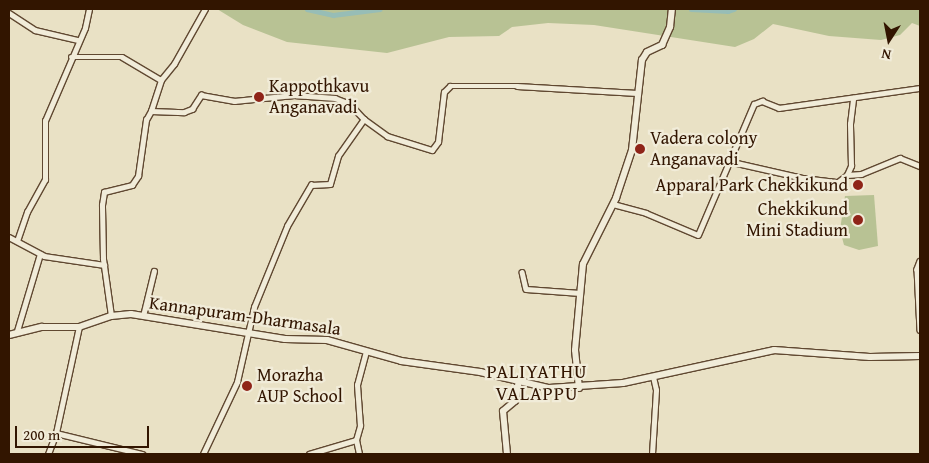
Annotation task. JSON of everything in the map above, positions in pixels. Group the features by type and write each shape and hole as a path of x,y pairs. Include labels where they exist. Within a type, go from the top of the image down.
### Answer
{"main road":[{"path":"579,388 576,350 580,293 589,248 613,204 632,150 642,60 648,52 662,45 670,28 672,9"},
{"name":"Kannapuram-Dharmasala","path":"9,335 17,331 79,327 111,316 143,316 285,339 327,340 401,361 480,372 549,388 579,388 653,377 774,350 870,357 920,356"},
{"path":"507,454 503,411 515,401 519,382"}],"street":[{"path":"16,241 27,212 45,180 45,121 78,40 85,28 89,9"},
{"path":"111,316 100,218 104,192 132,185 138,176 146,120 151,111 161,80 174,64 205,9"},
{"path":"9,13 35,30 78,40"},
{"path":"71,57 122,57 161,80"},
{"path":"151,111 184,112 192,109 201,95 234,101 294,95 335,98 350,104 364,119 387,136 432,150 438,142 444,92 450,86 516,86 637,93"},
{"path":"613,204 646,213 698,235 713,205 728,161 745,132 754,104 762,101 779,108 920,88"},
{"path":"728,161 820,181 838,182 847,175 851,166 853,98"},
{"path":"203,454 237,382 250,334 254,307 264,278 298,206 311,185 330,184 338,156 364,119"},
{"path":"847,175 861,174 904,157 920,166"},
{"path":"9,237 40,254 104,265"},
{"path":"17,331 40,254"},
{"path":"920,261 917,269 920,330"},
{"path":"143,316 154,271"},
{"path":"522,272 526,289 580,293"},
{"path":"48,454 56,432 79,327"},
{"path":"359,454 356,440 360,426 357,385 366,352"},
{"path":"652,454 656,390 653,377"},
{"path":"56,432 142,454"},
{"path":"309,454 356,440"}],"green space":[{"path":"217,9 920,9 920,26 912,23 900,35 881,40 829,36 773,24 754,39 735,47 594,25 548,23 512,27 499,36 449,37 387,53 287,42 243,25"},
{"name":"Chekkikund Mini Stadium","path":"874,195 878,246 859,250 844,245 840,230 845,196"}],"waterway":[{"path":"307,9 333,15 380,9"},
{"path":"691,9 728,11 734,9"}],"place":[{"name":"Kappothkavu Anganavadi","path":"259,97"},
{"name":"Vadera colony Anganavadi","path":"640,149"},
{"name":"Apparal Park Chekkikund","path":"858,185"},
{"name":"Chekkikund Mini Stadium","path":"858,220"},
{"name":"Morazha AUP School","path":"247,386"}],"district":[{"name":"PALIYATHU VALAPPU","path":"537,383"}]}
